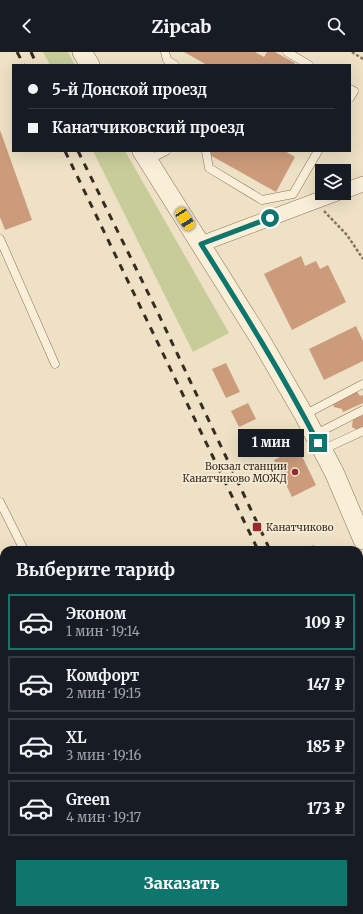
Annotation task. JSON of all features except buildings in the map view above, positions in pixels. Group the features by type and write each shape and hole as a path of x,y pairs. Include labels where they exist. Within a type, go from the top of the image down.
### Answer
{"street":[{"path":"82,52 89,64"},
{"path":"145,156 260,338 304,415 334,472 363,540"},
{"path":"351,188 363,184"},
{"path":"201,244 317,200"}],"lane":[{"path":"165,52 167,60 173,64"},
{"path":"287,52 307,64"},
{"path":"145,156 162,152"},
{"path":"206,152 209,168 262,200 293,194 317,152"},
{"path":"0,240 55,364"},
{"path":"304,415 363,384"},
{"path":"318,443 363,410"},
{"path":"318,443 363,430"},
{"path":"0,502 22,546"}],"path":[{"path":"352,52 363,59"},
{"path":"314,201 347,235 363,259"}],"green space":[{"path":"43,52 68,52 74,64 49,64"},
{"path":"93,152 126,152 229,333 193,352"}],"railway":[{"path":"17,52 23,64"},
{"path":"31,52 37,64"},
{"path":"65,152 256,546"},
{"path":"78,152 158,313 268,546"}],"place":[{"name":"Вокзал станции Канатчиково МОЖД","path":"295,472"},
{"name":"Канатчиково","path":"257,527"}],"route":[{"path":"270,218 201,244 260,338 304,415 318,443"}]}
